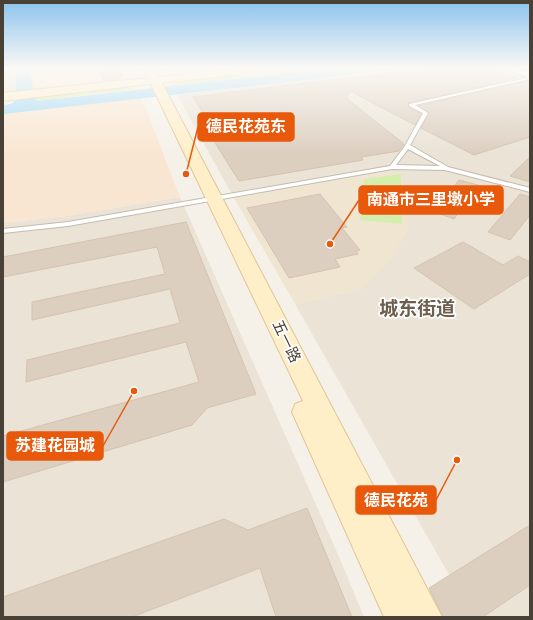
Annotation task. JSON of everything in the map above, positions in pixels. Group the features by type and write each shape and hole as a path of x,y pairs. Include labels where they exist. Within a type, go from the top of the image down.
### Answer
{"main road":[{"name":"五一路","path":"159,96 210,199 424,617"},
{"name":"五一路","path":"210,199 403,617"}],"lane":[{"path":"392,167 407,146 426,112 411,105 450,96"},
{"path":"407,146 445,168"},
{"path":"3,231 68,224 392,167 445,168 530,190"}],"shaded area":[{"path":"178,96 530,96 530,617 473,617 295,304 361,289 380,173 234,198"},
{"path":"141,97 180,197 67,216 3,223 3,114"},
{"path":"402,172 408,229 391,259 361,289 295,304 234,198 380,173"},
{"path":"180,197 340,559 364,617 3,617 3,223 67,216"}],"green space":[{"path":"53,96 79,96 38,101 34,98"},
{"path":"401,174 402,224 360,220 364,179"}],"water":[{"path":"16,96 34,96 38,101 83,96 163,96 3,114 3,105 11,104 16,100"}],"building":[{"path":"347,96 346,98 404,144 399,151 361,157 363,160 239,181 207,130 213,129 193,97"},
{"path":"359,96 440,96 409,103 408,107 421,114 415,125"},
{"path":"462,96 530,96 530,137 474,155 421,128 429,113 419,106"},
{"path":"530,157 530,182 510,176"},
{"path":"459,180 478,185 454,219 435,212"},
{"path":"320,194 347,227 342,228 360,250 356,251 358,254 335,259 340,267 289,278 247,208"},
{"path":"520,194 530,197 530,215 510,240 488,232"},
{"path":"186,222 256,394 207,408 192,425 3,482 3,436 199,382 186,342 26,382 27,360 180,323 170,289 32,320 32,302 165,274 157,247 3,277 3,257"},
{"path":"463,242 503,265 518,256 530,262 530,274 474,309 414,268"},
{"path":"307,508 352,617 276,617 260,568 132,617 3,617 3,597 224,519 248,530"},
{"path":"530,525 530,585 483,617 443,617 429,588"}],"place":[{"name":"德民花苑东","path":"186,174"},
{"name":"南通市三里墩小学","path":"330,244"},
{"name":"苏建花园城","path":"134,391"},
{"name":"德民花苑","path":"457,460"}],"district":[{"name":"城东街道","path":"417,308"}]}
